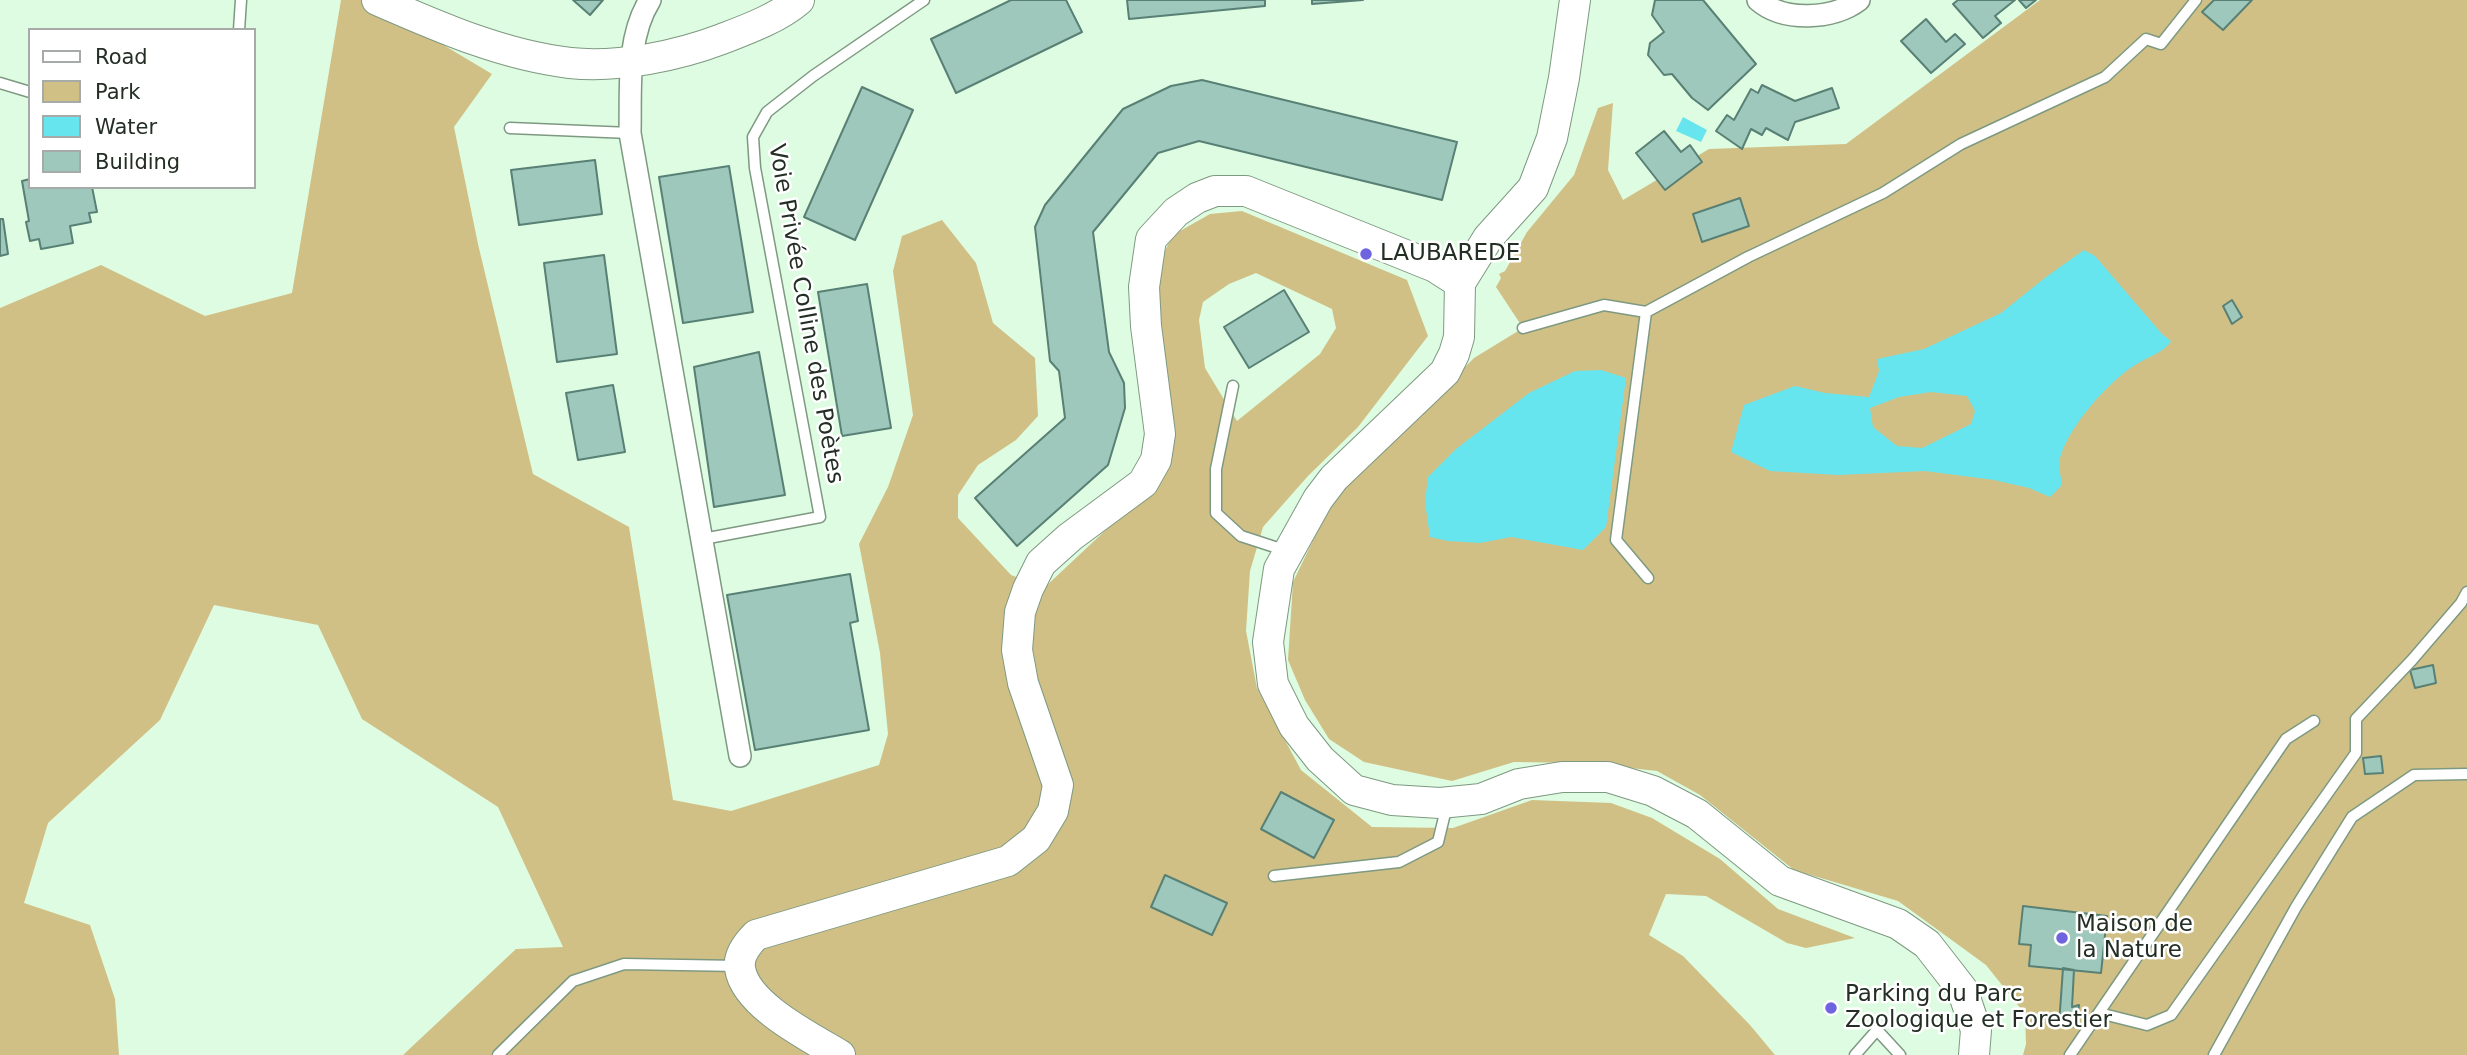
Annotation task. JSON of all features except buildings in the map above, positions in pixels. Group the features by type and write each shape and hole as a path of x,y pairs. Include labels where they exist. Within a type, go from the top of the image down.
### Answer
{"main road":[{"path":"377,0 482,43 571,63 632,62 689,51 745,30 799,0"},
{"path":"1575,0 1552,138 1533,188 1494,230 1460,283 1459,337 1445,372 1334,478 1318,499 1279,569 1268,642 1272,684 1294,726 1320,759 1354,790 1392,800 1448,802 1481,799 1518,784 1562,777 1608,777 1653,791 1697,814 1780,881 1898,924 1927,944 1962,989 1976,1030 1974,1055"},
{"path":"840,1055 788,1024 749,991 739,966 744,947 756,934 1008,861 1035,839 1053,811 1058,785 1023,683 1017,650 1020,612 1041,563 1070,537 1143,483 1156,460 1160,434 1146,326 1144,287 1151,239 1176,212 1197,198 1215,191 1246,191 1435,267 1460,283"}],"street":[{"path":"650,0 640,16 632,62 630,133 740,756"},
{"path":"1758,0 1765,6 1793,16 1825,14 1859,0"}],"lane":[{"path":"239,28 241,0"},
{"name":"Voie Privée Colline des Poètes","path":"703,539 820,517 755,168 753,137 767,112 813,76 923,0"},
{"path":"1523,328 1604,305 1646,312 1748,257 1883,193 1961,144 2105,77 2146,39 2161,44 2196,0"},
{"path":"0,83 28,91"},
{"path":"510,128 630,133"},
{"path":"1646,312 1616,540 1648,578"},
{"path":"1233,386 1216,469 1216,513 1241,536 1287,551"},
{"path":"2099,1013 2147,1025 2171,1014 2356,753 2356,719 2412,660 2461,603 2467,592"},
{"path":"2070,1055 2286,739 2314,722"},
{"path":"2214,1055 2296,907 2352,817 2414,775 2467,774"},
{"path":"1274,876 1399,862 1438,842 1448,802"},
{"path":"498,1055 573,981 624,964 739,966"},
{"path":"1854,1055 1877,1030 1900,1055"}],"green space":[{"path":"341,0 368,0 492,74 454,127 478,244 533,474 629,527 673,800 731,811 879,765 888,734 880,653 859,544 888,487 913,415 893,271 902,236 942,220 976,263 993,323 1035,358 1038,416 1016,440 978,465 958,495 958,518 1011,575 1044,588 1158,481 1157,266 1173,235 1210,214 1242,211 1407,280 1428,336 1358,427 1308,476 1263,527 1250,571 1246,631 1257,688 1301,770 1372,827 1453,828 1532,800 1611,803 1652,818 1720,859 1778,909 1855,938 1806,948 1787,943 1706,896 1666,894 1649,935 1683,956 1750,1025 1775,1055 403,1055 516,949 563,947 498,807 362,719 318,625 214,605 160,720 48,823 24,903 90,925 115,999 119,1055 0,1055 0,308 101,265 205,316 292,293","holes":["1256,273 1332,309 1336,328 1320,354 1237,421 1205,368 1199,320 1203,302 1229,284"]},
{"path":"2040,0 2467,0 2467,1055 2023,1055 2026,1044 2025,1014 1986,965 1898,901 1794,870 1700,795 1657,771 1585,763 1514,762 1452,781 1364,762 1329,739 1305,700 1288,660 1293,582 1333,499 1474,358 1523,328 1496,287 1501,278 1499,274 1505,271 1527,232 1574,175 1598,108 1613,103 1608,170 1623,200 1709,149 1846,144"}],"water":[{"path":"1683,117 1707,130 1701,142 1676,131"},
{"path":"2084,250 2095,256 2171,341 2164,349 2124,373 2091,406 2065,446 2059,468 2062,485 2050,497 2029,488 1994,480 1925,471 1838,475 1770,471 1731,452 1744,405 1795,386 1825,393 1869,397 1879,371 1877,359 1924,349 2001,313","holes":["1931,392 1967,396 1975,411 1971,424 1922,448 1897,446 1873,427 1870,408 1899,397"]},
{"path":"1601,370 1626,378 1606,527 1583,550 1511,537 1480,543 1430,537 1425,502 1428,477 1456,449 1529,393 1575,371"}],"place":[{"name":"LAUBAREDE","path":"1366,254"},
{"name":"Maison de la Nature","path":"2062,938"},
{"name":"Parking du Parc Zoologique et Forestier","path":"1831,1008"}]}
